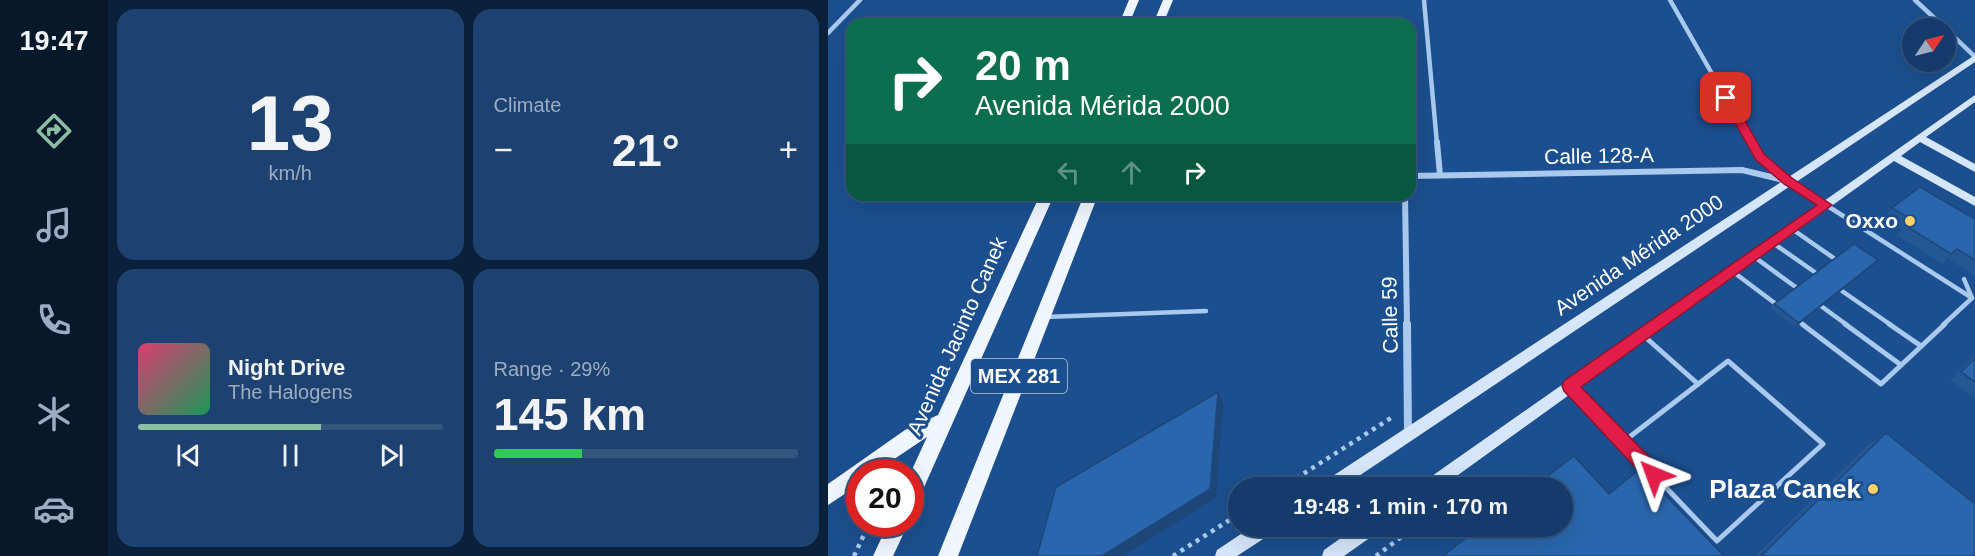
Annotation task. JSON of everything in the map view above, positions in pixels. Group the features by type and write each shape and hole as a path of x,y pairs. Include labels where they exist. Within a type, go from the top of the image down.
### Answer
{"main road":[{"path":"1126,18 1134,0"},
{"path":"1160,18 1168,0"},
{"name":"Avenida Mérida 2000","path":"1344,477 1975,58"},
{"path":"1442,477 1975,98"},
{"path":"1920,138 1975,168"},
{"path":"1894,156 1975,202"},
{"name":"Avenida Jacinto Canek","path":"924,466 1044,201"},
{"name":"MEX 281","path":"948,556 1089,201"},
{"path":"879,459 911,436 946,420"},
{"path":"828,495 846,483"},
{"path":"883,556 892,537"},
{"path":"1223,556 1252,537"},
{"path":"1330,556 1357,537"}],"street":[{"path":"828,33 860,0"},
{"path":"1424,0 1440,175"},
{"path":"1670,0 1760,157 1788,181 1826,205"},
{"path":"1915,0 1934,18"},
{"path":"1956,40 1975,58"},
{"name":"Calle 128-A","path":"1416,176 1742,170 1788,181"},
{"name":"Calle 59","path":"1405,201 1408,434"}],"lane":[{"path":"1826,205 1972,298"},
{"path":"1792,229 1835,259"},
{"path":"1773,243 1816,273"},
{"path":"1753,256 1797,288"},
{"path":"1732,271 1776,304"},
{"path":"1964,279 1972,298"},
{"path":"1842,291 1921,346"},
{"path":"1801,323 1881,384 1972,298"},
{"path":"1821,306 1901,365"},
{"path":"1042,317 1206,311"},
{"path":"1643,335 1698,384"},
{"path":"1570,386 1623,442 1717,541 1823,444 1728,361 1623,442"}],"path":[{"path":"1173,556 1228,521"},
{"path":"854,556 863,537"},
{"path":"1376,556 1401,537"}],"building":[{"path":"1920,187 1975,219 1975,260 1957,249 1951,254 1906,226 1913,220 1892,208"},
{"path":"1854,244 1878,260 1799,323 1774,304"},
{"path":"1975,358 1975,382 1961,372"},
{"path":"1218,392 1210,489 1102,556 1037,556 1056,487"},
{"name":"Plaza Canek","path":"1886,433 1975,504 1975,556 1761,556"},
{"name":"Plaza Canek","path":"1574,456 1609,494 1640,469 1724,556 1443,556 1467,537 1573,537 1573,477 1546,477"}],"place":[{"name":"Oxxo","path":"1910,221"},
{"name":"Plaza Canek","path":"1873,489"}],"route":[{"path":"1654,475 1570,386 1826,205 1788,181 1760,157 1726,98"}]}
